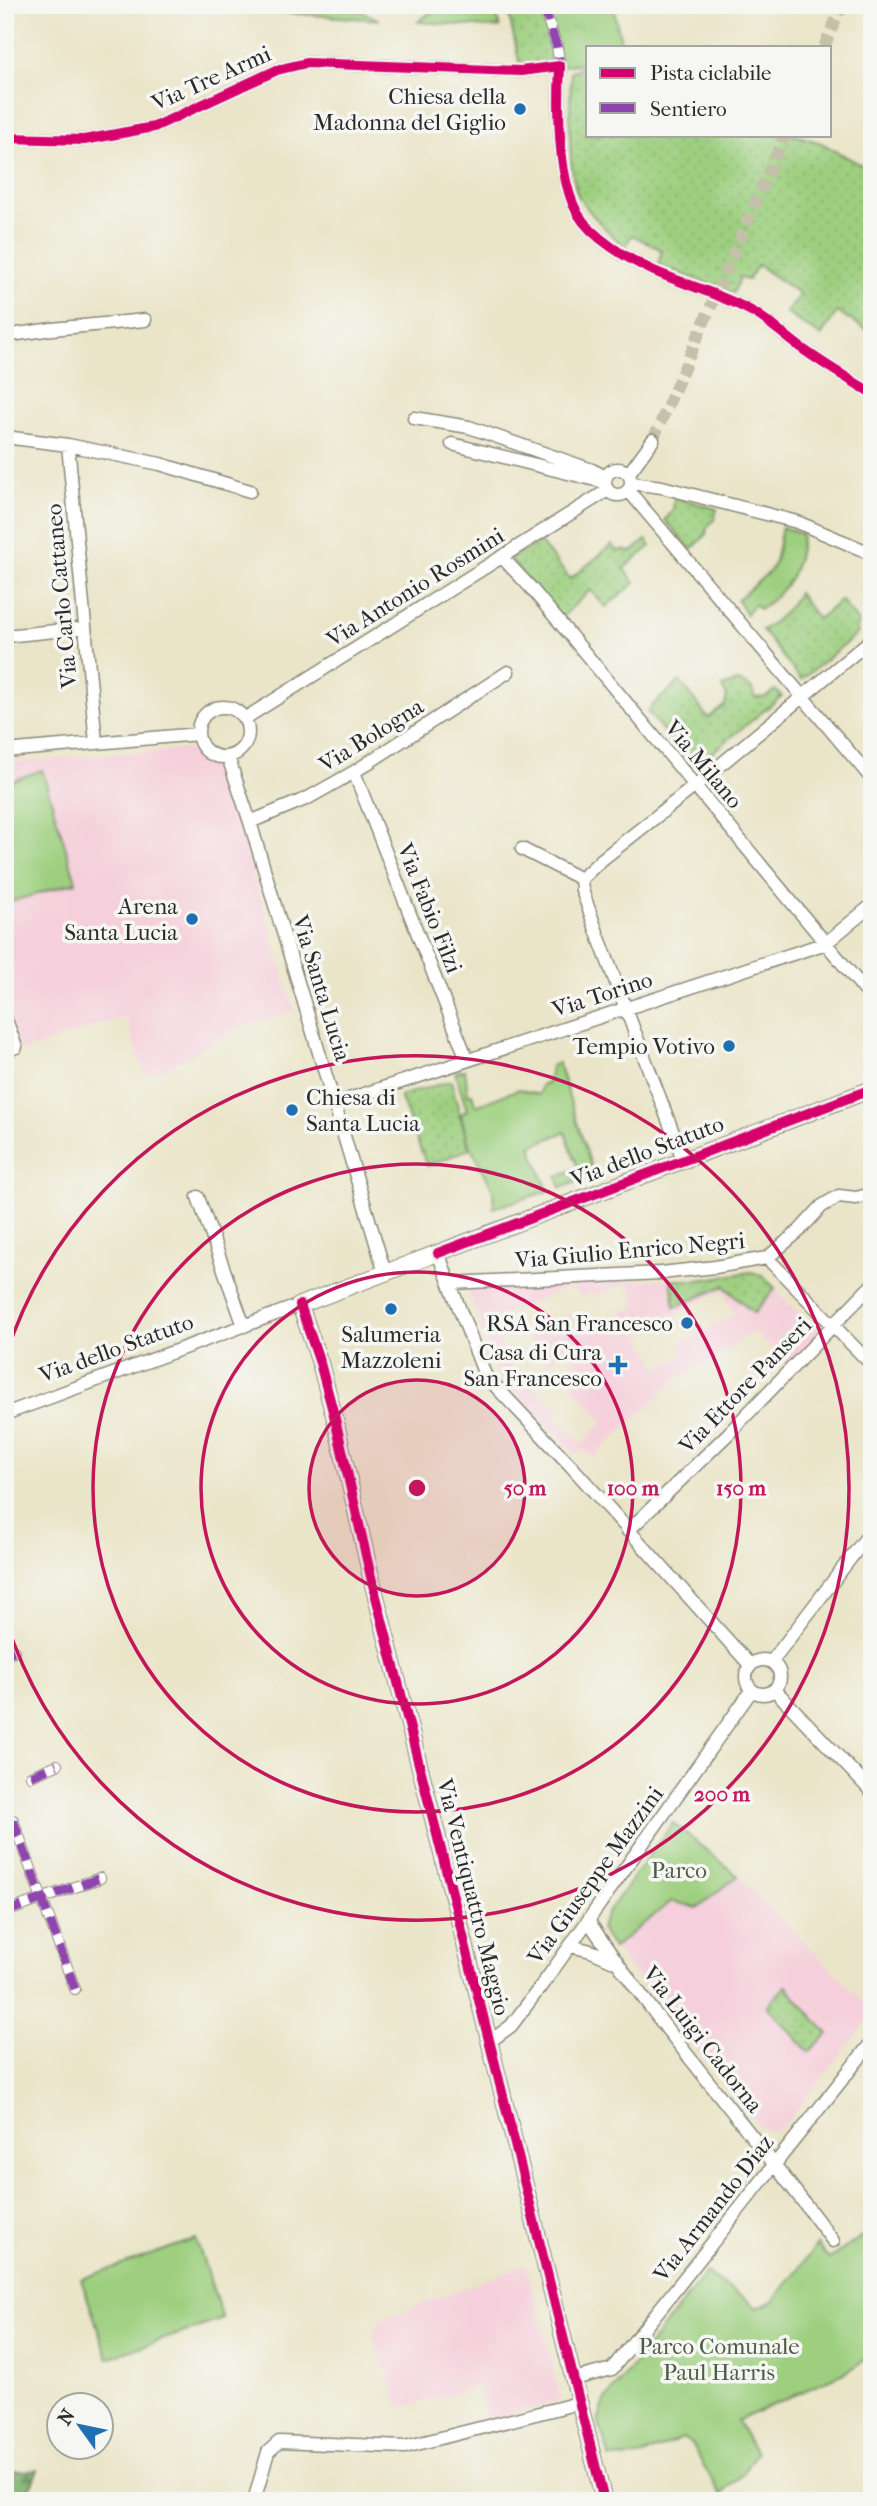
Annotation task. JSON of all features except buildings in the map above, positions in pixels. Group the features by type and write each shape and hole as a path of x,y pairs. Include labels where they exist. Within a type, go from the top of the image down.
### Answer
{"street":[{"path":"543,5 560,66 558,116 568,187 578,215 619,252 654,271 716,294 754,312 826,366 872,393"},
{"name":"Via Tre Armi","path":"5,138 84,140 154,127 277,70 306,64 521,71 560,66"},
{"path":"5,336 145,320"},
{"path":"414,418 469,427 592,470 618,495 629,482 653,440"},
{"path":"5,437 68,445 160,464 250,491"},
{"path":"452,444 606,483"},
{"name":"Via Carlo Cattaneo","path":"68,445 96,743"},
{"path":"606,483 608,473 617,469 872,779"},
{"path":"629,482 662,487 797,522 872,556"},
{"name":"Via Antonio Rosmini","path":"244,719 502,557 606,483"},
{"name":"Via Milano","path":"502,557 531,588 872,999"},
{"path":"5,636 75,629"},
{"path":"581,879 872,639"},
{"name":"Via Bologna","path":"250,822 308,798 354,772 508,672"},
{"path":"215,708 232,708 244,719 248,730 246,743 237,753 218,757 209,754 200,744 198,734 202,718 215,708"},
{"path":"5,751 198,734"},
{"name":"Via Santa Lucia","path":"228,757 250,822 385,1273"},
{"name":"Via Fabio Filzi","path":"354,772 467,1059"},
{"path":"522,849 581,879"},
{"path":"581,879 586,902 682,1159"},
{"name":"Via Torino","path":"334,1104 826,943 872,905"},
{"path":"5,1017 11,1049"},
{"name":"Via dello Statuto","path":"6,1411 244,1326 872,1089"},
{"name":"Via Giulio Enrico Negri","path":"451,1283 661,1273 715,1268 767,1258 799,1231 822,1206 839,1196 856,1198 872,1194"},
{"path":"198,1198 244,1326"},
{"path":"438,1253 485,1375 571,1466 750,1665"},
{"path":"767,1258 872,1365"},
{"name":"Via Ettore Panseri","path":"628,1531 729,1433 872,1285"},
{"name":"Via Ventiquattro Maggio","path":"300,1305 335,1419 371,1577 604,2501"},
{"path":"772,1661 872,1530"},
{"path":"760,1659 772,1661 778,1667 780,1683 770,1693 752,1690 746,1678 750,1665 760,1659"},
{"name":"Via Giuseppe Mazzini","path":"489,2042 511,2026 589,1922 752,1690"},
{"path":"775,1690 872,1792"},
{"path":"31,1776 57,1765"},
{"path":"13,1820 75,1989"},
{"path":"5,1912 100,1878"},
{"name":"Via Luigi Cadorna","path":"589,1922 616,1963 833,2241"},
{"name":"Via Luigi Cadorna","path":"571,1946 591,1951 616,1963"},
{"name":"Via Armando Diaz","path":"574,2379 611,2370 872,2042"},
{"path":"254,2501 268,2452 279,2442 405,2448 579,2401"}],"shaded area":[{"path":"187,749 222,770 294,1011 237,1028 161,1071 145,1076 125,1016 21,1052 5,1007 5,763"},
{"name":"Casa di Cura San Francesco","path":"751,1272 762,1275 821,1332 789,1365 753,1331 718,1356 674,1381 593,1458 584,1449 575,1454 499,1374 467,1288 632,1279 699,1280","holes":["628,1282 637,1306 577,1333 568,1313 526,1329 531,1343 537,1343 546,1365 564,1349 586,1370 572,1385 603,1422 582,1444 554,1415 560,1412 520,1374 512,1374 490,1320 572,1286 580,1297 590,1292 596,1296","723,1290 735,1315 679,1343 685,1355 658,1369 639,1332"]},
{"path":"738,1876 872,2010 872,2015 782,2128 769,2131 760,2126 613,1948 672,1901 697,1907"},
{"path":"526,2264 561,2400 488,2421 478,2387 400,2408 372,2335 379,2321"}],"green space":[{"path":"245,5 347,5 380,20 246,10"},
{"path":"440,5 494,5 500,28 418,22"},
{"path":"507,5 543,5 560,66 521,71"},
{"path":"543,5 613,5 622,46 586,46 586,63 560,66"},
{"path":"586,67 586,136 798,136 821,143 861,165 872,167 872,333 837,312 821,336 786,313 800,294 758,265 748,280 740,278 733,293 658,265 662,250 632,235 625,247 584,204 576,190 571,162 571,71"},
{"path":"674,497 717,509 714,520 707,527 706,535 691,550 665,520 673,510"},
{"path":"782,527 802,534 795,568 779,593 760,609 754,604 746,614 737,600 770,571 775,562"},
{"path":"646,540 651,546 624,568 635,583 606,607 590,590 561,618 509,558 540,542 570,579 612,545 616,551 632,552"},
{"path":"798,593 818,619 841,600 858,622 858,633 801,680 762,630 783,614"},
{"path":"680,681 708,718 725,705 727,696 722,687 739,681 751,688 756,698 766,697 775,690 782,696 693,768 648,712"},
{"path":"42,770 76,882 10,902 5,886 5,783"},
{"path":"558,1063 594,1175 561,1188 557,1176 578,1168 565,1132 531,1146 548,1191 494,1208 493,1189 469,1144 461,1114 467,1110 455,1072 465,1070 468,1094 472,1094 476,1106 519,1089 539,1095 542,1084 548,1084 551,1066"},
{"path":"451,1081 469,1149 427,1166 400,1096"},
{"path":"751,1272 762,1275 775,1288 754,1313 724,1286 675,1307 671,1280 699,1280"},
{"name":"Parco","path":"673,1823 738,1876 697,1908 672,1901 613,1948 600,1929 608,1912"},
{"path":"786,1986 828,2034 809,2052 767,2006"},
{"name":"Parco Comunale Paul Harris","path":"872,2230 872,2355 844,2373 737,2421 756,2453 742,2474 721,2495 691,2444 683,2438 639,2457 610,2458 598,2421 605,2401 706,2273 758,2308 773,2301 817,2245 829,2259"},
{"path":"196,2239 223,2319 108,2358 81,2279"},
{"path":"38,2470 24,2501 5,2501 5,2472"}],"tunnel":[{"path":"824,46 842,5"},
{"path":"653,440 785,136"}],"marked path":[{"path":"543,5 557,47 560,66"},
{"path":"5,1654 14,1651"},
{"path":"31,1776 57,1765"},
{"path":"13,1820 75,1989"},
{"path":"5,1912 100,1878"}],"cycle path":[{"path":"5,138 84,140 154,127 277,70 306,63 521,71 560,66 559,121 563,162 571,199 584,223 611,247 644,266 753,312 817,359 872,393"},
{"path":"438,1253 872,1089"},
{"path":"300,1305 335,1419 371,1577 604,2501"}],"place":[{"name":"Chiesa della Madonna del Giglio","path":"520,109"},
{"name":"Arena Santa Lucia","path":"192,919"},
{"name":"Tempio Votivo","path":"729,1046"},
{"name":"Chiesa di Santa Lucia","path":"292,1110"},
{"name":"Salumeria Mazzoleni","path":"391,1309"},
{"name":"RSA San Francesco","path":"687,1323"},
{"name":"Casa di Cura San Francesco","path":"618,1365"}]}
